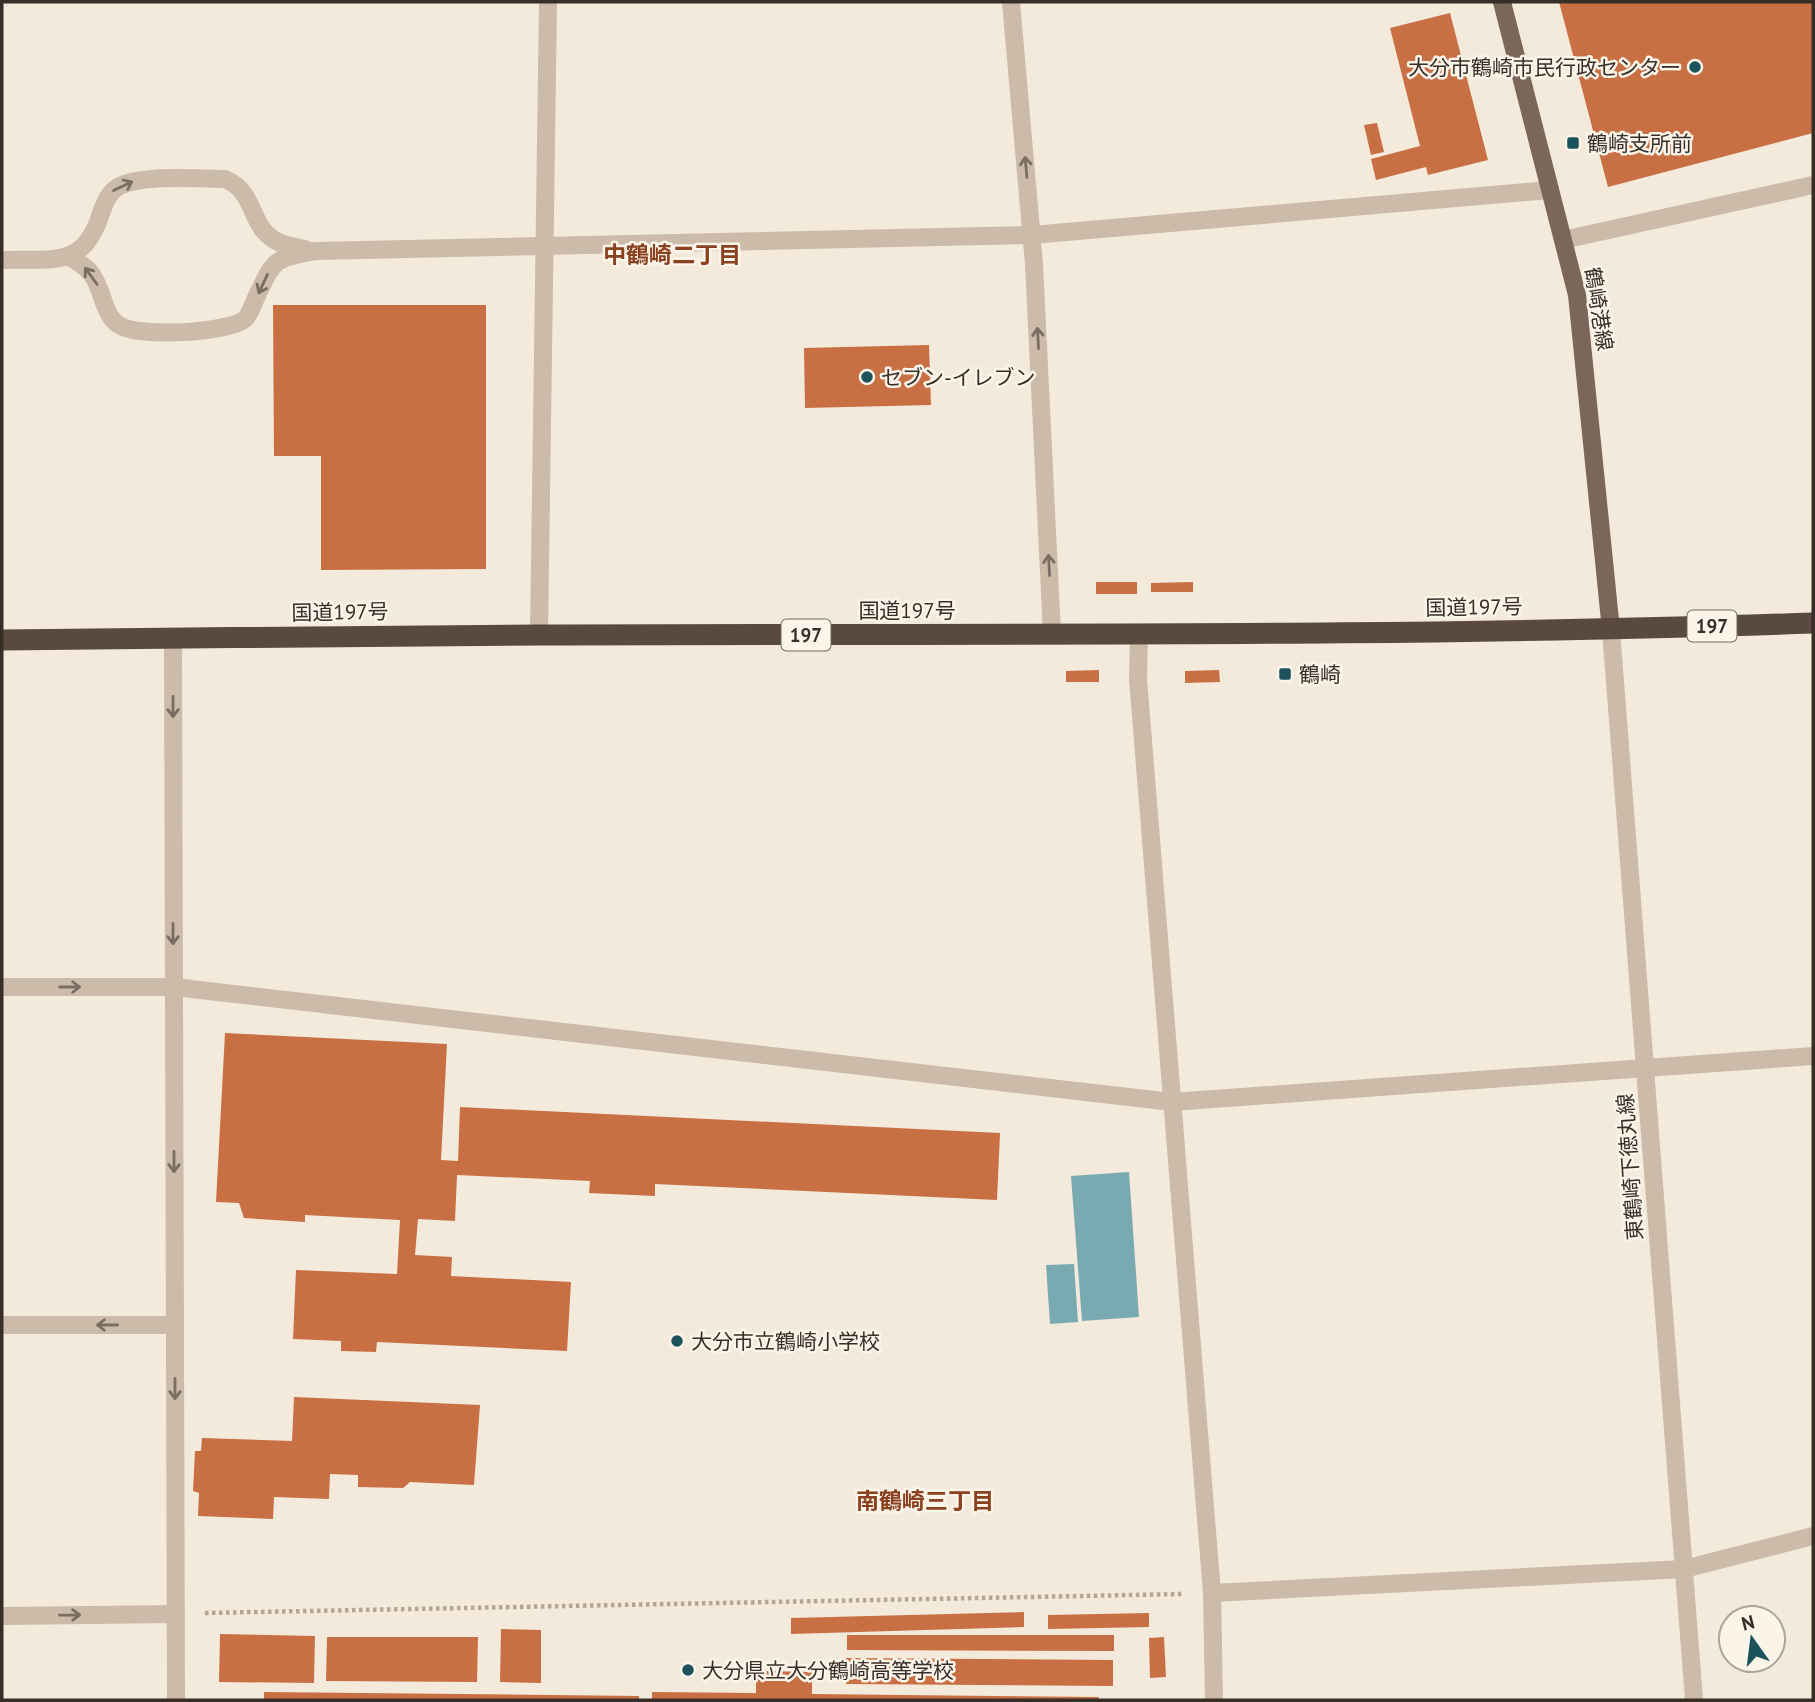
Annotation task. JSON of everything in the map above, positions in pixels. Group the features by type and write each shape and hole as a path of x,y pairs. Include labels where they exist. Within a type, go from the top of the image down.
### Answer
{"highway":[{"name":"国道197号","path":"2,640 1611,630 1813,623"}],"main road":[{"name":"鶴崎港線","path":"1502,2 1577,295 1611,630"}],"street":[{"path":"539,635 548,2"},
{"path":"1011,2 1032,235 1052,634"},
{"path":"2,260 70,257 87,245 96,233 104,203 116,188 138,180 185,178 225,179 233,183 244,192 265,232 271,238 284,244 316,251"},
{"path":"1563,240 1813,185"},
{"path":"70,257 88,269 111,318 117,324 139,332 160,332 222,328 237,324 248,317 272,264 290,255 316,251 1032,235 1550,190"},
{"name":"東鶴崎下徳丸線","path":"1611,630 1694,1700"},
{"path":"1139,634 1138,679 1212,1593 1214,1700"},
{"path":"173,639 176,1700"},
{"path":"2,987 174,987 1172,1102 1813,1056"},
{"path":"2,1325 175,1325"},
{"path":"1212,1593 1684,1569 1813,1536"},
{"path":"2,1616 176,1614"}],"path":[{"path":"176,1614 1212,1593"}],"water":[{"path":"1129,1172 1139,1317 1082,1321 1071,1176"},
{"path":"1074,1264 1078,1322 1050,1324 1046,1265"}],"building":[{"name":"大分市鶴崎市民行政センター","path":"1559,2 1813,2 1813,133 1608,187"},
{"path":"1450,13 1488,160 1428,175 1426,167 1376,180 1371,159 1420,146 1390,28"},
{"path":"1377,123 1384,152 1371,155 1364,125"},
{"path":"273,305 486,305 486,569 321,570 321,456 274,456"},
{"name":"セブン-イレブン","path":"929,345 931,405 805,408 804,348"},
{"path":"1096,582 1137,582 1137,594 1096,594"},
{"path":"1193,582 1193,592 1151,592 1151,583"},
{"path":"1099,670 1099,682 1066,682 1066,671"},
{"path":"1219,670 1220,682 1185,683 1185,671"},
{"path":"225,1033 447,1044 441,1160 458,1161 460,1107 1000,1133 997,1200 655,1184 655,1196 589,1193 590,1181 457,1175 455,1221 418,1219 415,1255 452,1257 451,1276 571,1282 567,1351 377,1342 376,1352 341,1351 341,1341 293,1339 296,1270 397,1274 400,1220 305,1215 305,1222 244,1218 239,1203 216,1202"},
{"path":"294,1397 480,1405 474,1485 410,1482 403,1488 358,1487 358,1475 330,1474 329,1499 274,1497 273,1519 198,1516 199,1493 193,1491 195,1451 201,1451 202,1438 292,1441"},
{"path":"1024,1612 1024,1627 791,1634 791,1618"},
{"path":"1149,1613 1149,1627 1048,1629 1048,1615"},
{"path":"501,1629 541,1630 541,1683 500,1682"},
{"path":"220,1634 315,1636 314,1683 219,1682"},
{"path":"847,1635 1114,1635 1114,1651 847,1650"},
{"path":"327,1637 478,1637 477,1682 326,1681"},
{"path":"1164,1637 1166,1677 1150,1678 1149,1638"},
{"path":"846,1658 1113,1660 1113,1686 846,1684"},
{"path":"756,1671 812,1672 812,1694 1099,1697 1099,1700 652,1700 652,1692 756,1693"},
{"path":"264,1692 639,1696 639,1700 264,1700"}],"place":[{"name":"大分市鶴崎市民行政センター","path":"1695,67"},
{"name":"鶴崎支所前","path":"1573,143"},
{"name":"セブン-イレブン","path":"867,377"},
{"name":"鶴崎","path":"1285,674"},
{"name":"大分市立鶴崎小学校","path":"677,1341"},
{"name":"大分県立大分鶴崎高等学校","path":"688,1670"}],"district":[{"name":"中鶴崎二丁目","path":"672,254"},
{"name":"南鶴崎三丁目","path":"925,1500"}]}
